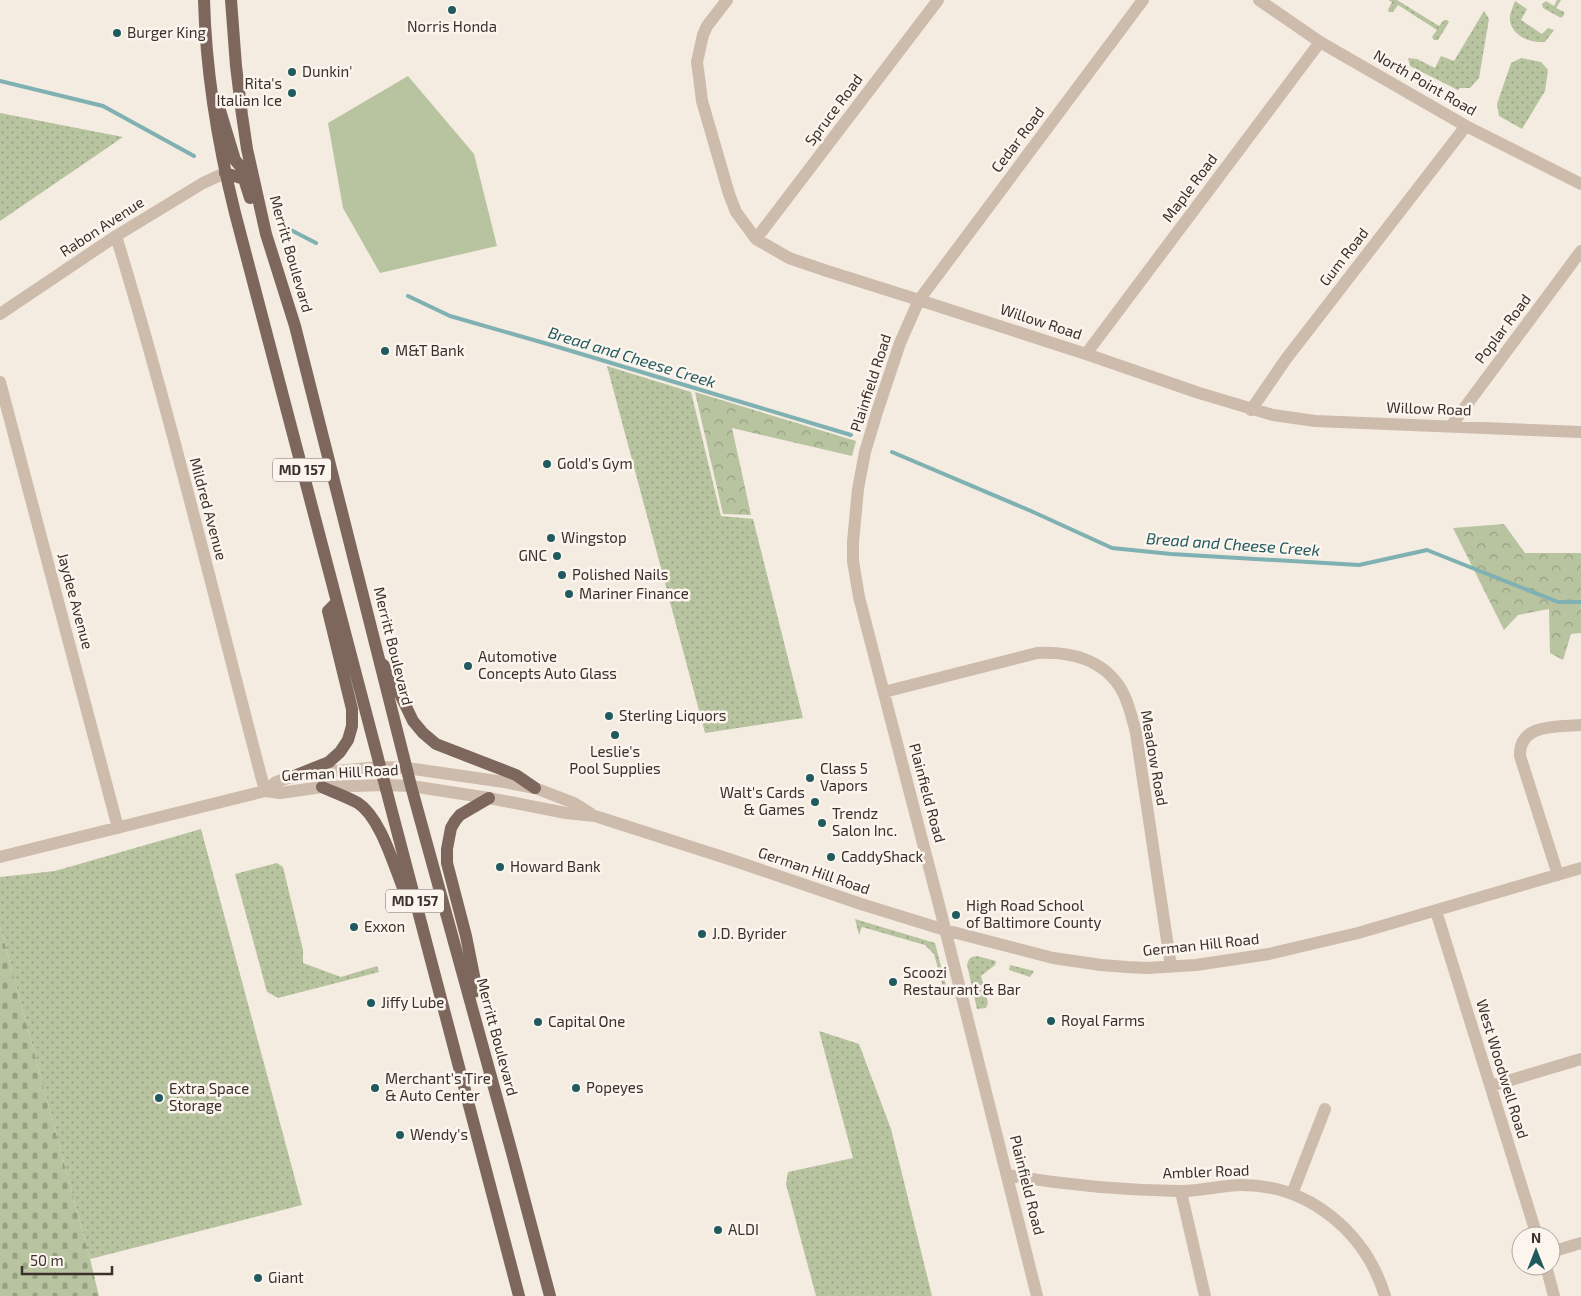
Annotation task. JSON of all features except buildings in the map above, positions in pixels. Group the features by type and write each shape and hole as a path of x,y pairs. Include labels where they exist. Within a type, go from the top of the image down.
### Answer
{"main road":[{"name":"MD 157","path":"204,0 205,44 209,84 225,173 519,1296"},
{"name":"Merritt Boulevard","path":"231,0 242,115 251,168 266,234 295,326 411,786 550,1296"},
{"path":"209,84 221,109 235,160 241,166 251,168"},
{"path":"225,173 244,179 257,226 266,234"},
{"path":"294,776 329,762 340,752 348,740 352,726 352,709 328,611 337,602"},
{"path":"381,663 392,673 413,721 436,744 516,775 536,788"},
{"path":"322,787 358,804 371,815 380,831 403,890 425,937"},
{"path":"468,993 477,991 466,936 447,863 447,849 451,828 460,814 489,798"}],"street":[{"name":"Willow Road","path":"727,0 707,26 699,46 697,62 702,101 736,212 756,239 789,258 1252,410 1291,419 1581,432"},
{"name":"Spruce Road","path":"756,239 938,0"},
{"name":"Cedar Road","path":"919,300 1143,0"},
{"name":"North Point Road","path":"1259,0 1320,42 1466,126 1581,184"},
{"name":"Maple Road","path":"1086,354 1320,42"},
{"name":"Gum Road","path":"1252,410 1286,359 1466,126"},
{"name":"Rabon Avenue","path":"0,314 116,236 203,183 225,173"},
{"name":"Mildred Avenue","path":"116,236 134,295 265,791"},
{"name":"Poplar Road","path":"1452,426 1581,252"},
{"name":"Plainfield Road","path":"919,300 900,343 865,452 855,507 853,561 859,597 1037,1296"},
{"name":"Jaydee Avenue","path":"0,382 118,828"},
{"name":"Meadow Road","path":"884,692 1015,658 1054,652 1070,655 1096,664 1112,677 1122,690 1127,701 1136,733 1171,966"},
{"path":"1558,876 1520,756 1520,744 1528,734 1544,729 1581,725"},
{"name":"German Hill Road","path":"265,791 276,782 294,776 380,767 407,768 536,788 574,803 595,816"},
{"name":"German Hill Road","path":"0,857 265,791 280,793 322,787 411,786 489,798 566,813 595,816 945,930 1011,948 1075,962 1127,967 1220,962 1269,954 1348,936 1581,868"},
{"name":"West Woodwell Road","path":"1436,911 1534,1226"},
{"path":"1491,1086 1581,1059"},
{"path":"1292,1194 1325,1109"},
{"name":"Ambler Road","path":"1007,1175 1090,1186 1181,1192 1241,1185 1271,1188 1292,1194 1326,1213 1352,1236 1372,1263 1385,1296"},
{"path":"1181,1192 1205,1296"},
{"path":"1561,1249 1581,1242"},
{"path":"1549,1276 1554,1296"}],"green space":[{"path":"1388,0 1397,0 1439,26 1444,20 1449,22 1438,40 1434,40 1432,37 1437,30 1398,5 1393,12 1389,12 1388,10 1392,2"},
{"path":"1557,0 1561,0 1556,8 1564,12 1561,18 1543,8 1542,4 1546,1 1554,6"},
{"path":"1515,1 1527,9 1521,20 1542,34 1548,28 1554,30 1545,42 1523,38 1512,27 1510,19"},
{"path":"1484,11 1489,19 1479,78 1470,88 1460,88 1458,90 1410,66 1408,58 1417,59 1435,68 1441,56 1454,61"},
{"path":"1521,58 1541,62 1548,70 1545,91 1522,129 1499,116 1497,104 1511,63"},
{"path":"408,76 474,154 497,246 380,273 343,208 328,123"},
{"path":"0,113 123,137 0,221"},
{"path":"607,366 691,392 721,516 753,519 803,718 705,733"},
{"path":"695,392 856,441 852,456 732,428 751,515 723,514"},
{"path":"1504,524 1525,553 1581,553 1581,633 1571,634 1563,660 1550,653 1549,609 1518,615 1504,630 1453,528"},
{"path":"201,829 302,1205 90,1259 0,926 0,877 55,871"},
{"path":"277,863 283,867 303,950 303,963 341,977 377,966 379,972 278,998 267,992 235,874"},
{"path":"855,919 935,943 949,997 937,995 945,994 934,954 925,945 862,927 859,935"},
{"path":"0,926 90,1259 99,1296 0,1296"},
{"path":"977,956 996,961 995,965 981,976 988,1003 986,1008 977,1009 967,965 970,958"},
{"path":"1010,965 1034,971 1030,977 1009,970"},
{"path":"819,1031 859,1044 891,1129 932,1296 816,1296 786,1184 788,1172 853,1158"}],"waterway":[{"name":"Bread and Cheese Creek","path":"0,81 103,106 194,156"},
{"name":"Bread and Cheese Creek","path":"285,227 316,243"},
{"name":"Bread and Cheese Creek","path":"408,296 450,316 851,435"},
{"name":"Bread and Cheese Creek","path":"892,452 1031,511 1112,548 1171,554 1359,565 1427,550 1558,602 1581,602"}],"place":[{"name":"Norris Honda","path":"452,10"},
{"name":"Burger King","path":"117,33"},
{"name":"Dunkin'","path":"292,72"},
{"name":"Rita's Italian Ice","path":"292,93"},
{"name":"M&T Bank","path":"385,351"},
{"name":"Gold's Gym","path":"547,464"},
{"name":"Wingstop","path":"551,538"},
{"name":"GNC","path":"557,556"},
{"name":"Polished Nails","path":"562,575"},
{"name":"Mariner Finance","path":"569,594"},
{"name":"Automotive Concepts Auto Glass","path":"468,666"},
{"name":"Sterling Liquors","path":"609,716"},
{"name":"Leslie's Pool Supplies","path":"615,735"},
{"name":"Class 5 Vapors","path":"810,778"},
{"name":"Walt's Cards & Games","path":"815,802"},
{"name":"Trendz Salon Inc.","path":"822,823"},
{"name":"CaddyShack","path":"831,857"},
{"name":"Howard Bank","path":"500,867"},
{"name":"High Road School of Baltimore County","path":"956,915"},
{"name":"Exxon","path":"354,927"},
{"name":"J.D. Byrider","path":"702,934"},
{"name":"Scoozi Restaurant & Bar","path":"893,982"},
{"name":"Jiffy Lube","path":"371,1003"},
{"name":"Royal Farms","path":"1051,1021"},
{"name":"Capital One","path":"538,1022"},
{"name":"Merchant's Tire & Auto Center","path":"375,1088"},
{"name":"Popeyes","path":"576,1088"},
{"name":"Extra Space Storage","path":"159,1098"},
{"name":"Wendy's","path":"400,1135"},
{"name":"ALDI","path":"718,1230"},
{"name":"Giant","path":"258,1278"}]}
